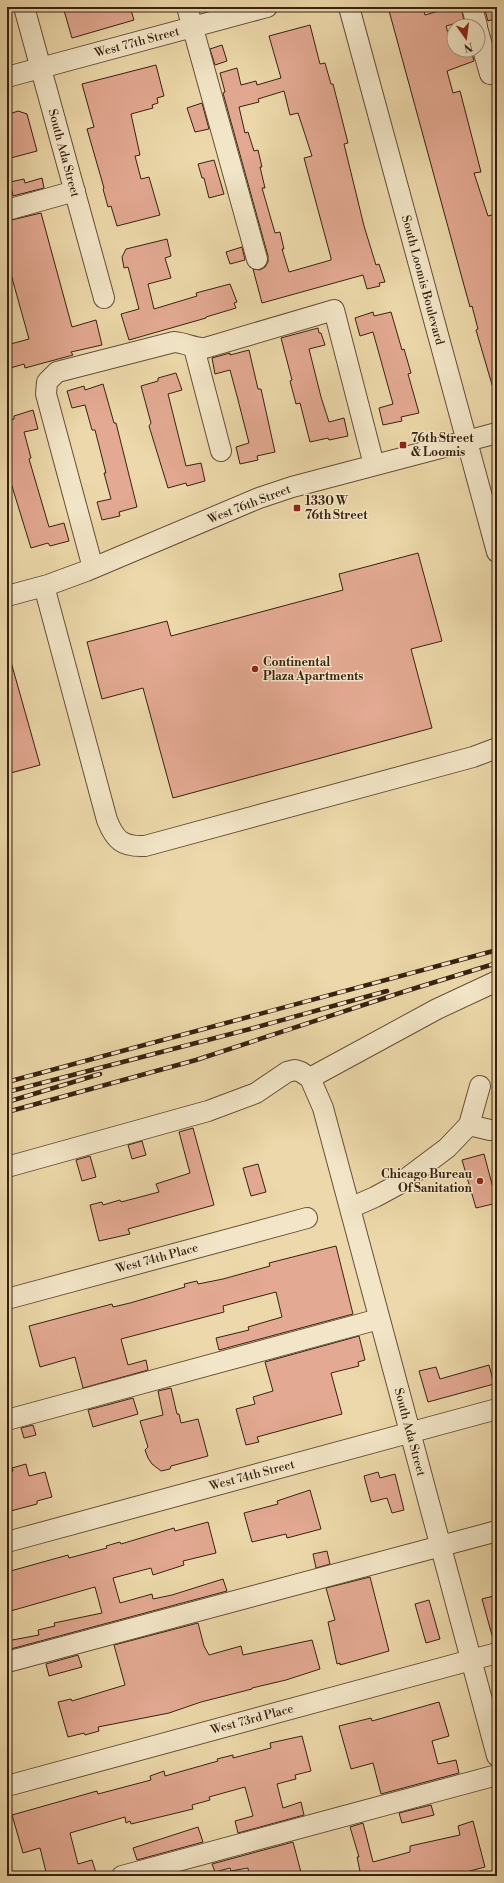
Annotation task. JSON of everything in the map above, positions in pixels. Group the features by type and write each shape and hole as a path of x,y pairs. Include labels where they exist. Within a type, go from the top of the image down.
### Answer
{"street":[{"name":"South Ada Street","path":"24,7 104,298"},
{"path":"187,7 256,259"},
{"name":"West 77th Street","path":"7,78 268,7"},
{"name":"South Loomis Boulevard","path":"349,7 497,552"},
{"path":"472,7 475,18"},
{"path":"486,58 490,74 497,72"},
{"path":"7,210 75,191"},
{"path":"93,568 46,394 47,382 58,372 174,342 186,343 194,348 204,348 334,310 374,465"},
{"path":"194,348 221,451"},
{"name":"West 76th Street","path":"7,596 44,586 93,568 259,498 292,487 497,433"},
{"path":"44,586 107,820 112,832 120,842 132,847 145,846 473,758 497,748"},
{"path":"7,1167 208,1111 256,1093 287,1072 295,1070 310,1078 437,1009 497,981"},
{"name":"South Ada Street","path":"310,1078 323,1108 497,1756"},
{"path":"350,1208 399,1184 447,1148 469,1125 480,1086"},
{"path":"469,1125 490,1130 497,1130"},
{"name":"West 74th Place","path":"7,1299 307,1218"},
{"path":"7,1420 379,1319"},
{"name":"West 74th Street","path":"7,1542 497,1409"},
{"path":"7,1662 497,1531"},
{"name":"West 73rd Place","path":"7,1786 497,1653"},
{"path":"122,1876 497,1774"}],"building":[{"path":"63,7 130,7 134,20 72,38"},
{"path":"388,7 423,7 425,15 453,7 461,7 463,18 446,18 446,58 473,58 474,61 447,71 453,93 460,91 481,172 474,173 488,216 492,215 497,232 497,388 493,388 476,330 478,329 472,306 470,307"},
{"path":"484,7 497,7 497,18 488,21"},
{"path":"310,25 320,64 325,63 331,84 333,84 348,143 344,144 364,226 376,265 379,264 385,282 379,283 380,286 367,289 363,275 262,303 253,269 260,270 265,267 268,262 268,256 223,93 225,92 220,73 237,68 241,85 256,81 257,85 281,78 269,36","holes":["284,91 290,115 298,113 312,156 304,158 331,260 289,272 282,249 284,249 280,232 275,233 262,188 265,188 258,150 254,151 248,132 245,133 239,107 259,102 258,99"]},
{"path":"222,45 227,61 215,65 210,49"},
{"path":"156,65 164,96 157,98 158,103 152,105 153,108 131,114 140,155 135,156 141,179 149,177 160,215 117,226 111,206 108,207 87,129 94,127 82,84"},
{"path":"202,103 209,129 195,132 187,108"},
{"path":"18,111 27,114 37,151 7,159 7,115"},
{"path":"214,160 224,194 209,198 204,178 202,178 198,164"},
{"path":"42,178 44,188 13,196 10,182 24,179 25,183"},
{"path":"41,213 72,327 96,320 102,345 71,352 73,355 25,368 24,364 7,369 7,345 29,339 7,260 7,221"},
{"path":"167,239 171,256 165,258 171,278 148,284 154,309 197,296 196,293 230,284 237,302 234,303 236,308 129,340 121,314 139,309 128,267 124,268 122,257 126,249"},
{"path":"242,247 245,260 230,264 226,252"},
{"path":"373,312 374,316 391,312 402,350 404,349 411,373 408,374 419,413 401,417 402,421 383,425 379,408 393,404 373,332 360,336 355,318"},
{"path":"318,328 325,345 309,349 321,397 329,422 344,418 348,436 310,442 300,403 296,404 290,381 292,380 281,338"},
{"path":"249,350 258,389 261,389 275,452 257,456 258,460 240,464 236,447 249,443 237,396 230,370 215,374 212,358"},
{"path":"176,373 182,390 168,394 186,466 201,463 205,481 187,486 186,483 168,488 149,426 151,423 141,386 158,381 158,378"},
{"path":"103,384 114,423 116,423 137,507 119,512 120,516 102,520 97,502 111,499 95,430 92,430 85,405 72,408 67,391 84,386 85,390"},
{"path":"33,410 38,429 24,432 31,458 29,459 49,527 64,523 69,541 50,546 48,543 31,548 7,470 7,421 14,419 14,416"},
{"name":"Continental Plaza Apartments","path":"418,553 442,641 411,649 432,728 173,798 143,688 102,699 87,642 167,621 171,636 343,590 339,574"},
{"path":"7,662 11,662 40,765 7,774"},
{"path":"193,1128 214,1205 128,1229 130,1234 99,1241 90,1205 102,1202 103,1205 120,1200 121,1202 159,1192 156,1184 190,1173 179,1132"},
{"path":"142,1141 146,1155 132,1159 128,1145"},
{"name":"Chicago Bureau Of Sanitation","path":"484,1154 497,1203 476,1208 462,1160"},
{"path":"90,1156 96,1177 82,1181 76,1160"},
{"path":"258,1164 266,1192 251,1196 243,1168"},
{"path":"336,1246 353,1314 219,1350 216,1338 249,1330 248,1327 282,1317 276,1292 223,1306 224,1312 121,1339 128,1365 146,1360 148,1370 83,1388 75,1357 40,1367 29,1326 112,1304 113,1307 130,1303 185,1287 184,1284 197,1281 198,1284 223,1279 270,1266 269,1263"},
{"path":"359,1336 365,1360 358,1362 359,1366 331,1373 342,1414 257,1437 259,1442 246,1445 236,1409 255,1404 253,1397 273,1391 265,1362"},
{"path":"489,1365 494,1384 428,1402 419,1371 436,1367 440,1379"},
{"path":"171,1388 177,1414 179,1414 181,1423 198,1419 208,1456 171,1466 170,1469 161,1471 152,1464 148,1458 145,1450 148,1447 140,1421 163,1415 158,1391"},
{"path":"133,1398 138,1414 93,1427 88,1410"},
{"path":"33,1425 36,1435 24,1438 21,1428"},
{"path":"26,1464 29,1476 45,1472 52,1497 37,1501 37,1504 7,1512 7,1473 13,1471 12,1468"},
{"path":"378,1472 380,1478 395,1474 404,1510 392,1513 387,1498 371,1502 364,1476"},
{"path":"310,1490 321,1529 287,1538 286,1534 252,1542 244,1513 278,1504 277,1501"},
{"path":"208,1522 216,1553 183,1561 184,1565 153,1575 151,1568 113,1578 120,1603 152,1594 153,1599 172,1595 223,1579 227,1591 7,1650 7,1641 39,1635 38,1630 55,1626 54,1623 102,1613 95,1587 7,1612 7,1572 68,1555 69,1558 107,1548 106,1546 120,1542 121,1544 174,1528 175,1531"},
{"path":"327,1551 330,1564 316,1568 313,1554"},
{"path":"370,1577 389,1651 340,1665 340,1663 337,1664 328,1622 335,1620 326,1588"},
{"path":"497,1595 497,1638 493,1639 482,1599"},
{"path":"429,1600 440,1639 426,1643 415,1604"},
{"path":"198,1623 204,1646 209,1655 241,1646 243,1655 312,1640 320,1669 286,1680 201,1702 169,1713 98,1727 99,1731 85,1735 84,1733 68,1737 58,1702 71,1699 72,1701 125,1685 114,1645"},
{"path":"78,1655 82,1667 49,1676 46,1664"},
{"path":"439,1702 449,1736 432,1741 438,1764 456,1760 459,1773 381,1794 373,1763 351,1769 339,1726 371,1718 372,1721"},
{"path":"302,1736 311,1771 295,1775 296,1779 277,1784 283,1808 301,1802 304,1815 238,1833 235,1821 253,1816 245,1787 209,1797 210,1800 192,1805 193,1809 131,1824 130,1821 126,1823 125,1817 70,1833 78,1864 92,1860 97,1876 47,1876 40,1848 23,1853 12,1815 97,1791 98,1794 151,1780 150,1776 164,1771 165,1776 218,1761 217,1759 233,1755 233,1758 271,1748 270,1743"},
{"path":"431,1805 434,1815 402,1823 399,1813"},
{"path":"473,1821 485,1867 451,1876 361,1876 357,1857 359,1857 350,1827 363,1823 373,1862 410,1852 410,1846 460,1835 458,1826"},
{"path":"198,1827 203,1842 137,1860 133,1848"},
{"path":"293,1842 302,1876 249,1876 248,1868 231,1871 230,1868 215,1872 212,1864"}],"railway":[{"path":"7,1082 497,950"},
{"path":"7,1112 196,1060 406,991 497,963"},
{"path":"7,1092 250,1029 387,991"},
{"path":"7,1102 100,1074"}],"place":[{"name":"76th Street & Loomis","path":"403,445"},
{"name":"1330 W 76th Street","path":"297,508"},
{"name":"Continental Plaza Apartments","path":"255,669"},
{"name":"Chicago Bureau Of Sanitation","path":"480,1181"}]}
